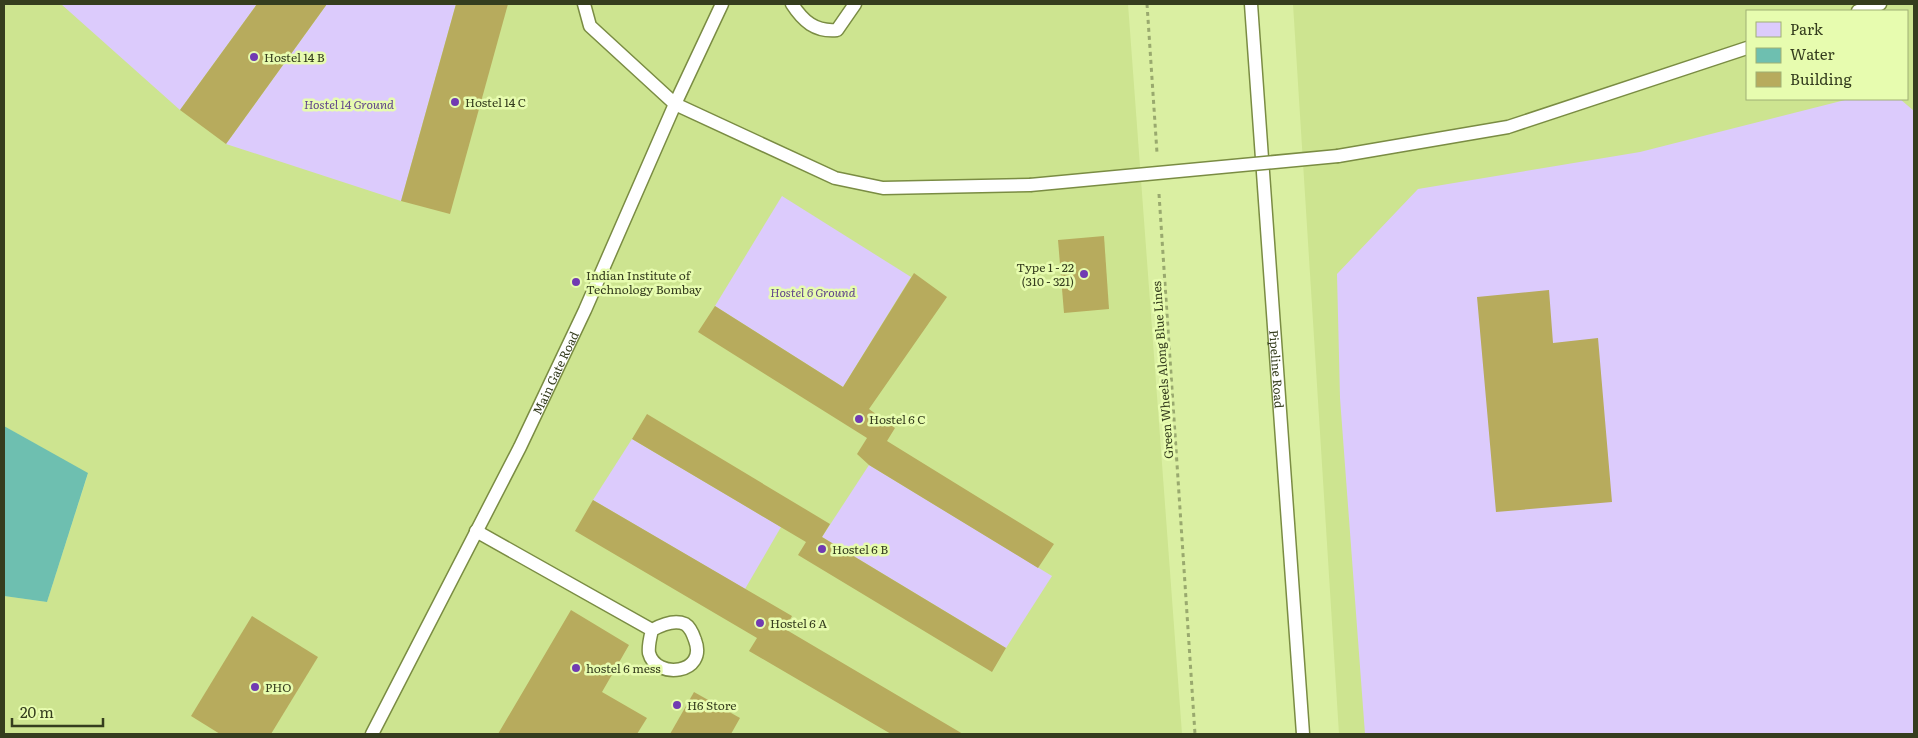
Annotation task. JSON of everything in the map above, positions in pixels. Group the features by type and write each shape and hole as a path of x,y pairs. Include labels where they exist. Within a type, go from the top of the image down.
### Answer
{"lane":[{"path":"584,4 590,26 675,104 835,178 883,188 1030,185 1338,156 1508,127 1746,48"},
{"name":"Main Gate Road","path":"372,734 520,447 585,310 675,104 722,4"},
{"path":"792,4 801,18 825,31 837,30 855,4"},
{"name":"Pipeline Road","path":"1251,4 1303,734"},
{"path":"1861,10 1880,4"},
{"path":"476,531 652,630"}],"path":[{"path":"1147,4 1157,160"},
{"name":"Green Wheels Along Blue Lines","path":"1159,189 1195,734"}],"shaded area":[{"name":"Indian Institute of Technology Bombay","path":"4,4 1128,4 1182,734 4,734 4,596 47,602 88,474 4,426"},
{"path":"1293,4 1914,4 1914,654 1788,734 1339,734"}],"green space":[{"path":"61,4 257,4 180,110"},
{"name":"Hostel 14 Ground","path":"327,4 456,4 401,201 226,144"},
{"path":"1845,100 1901,100 1914,111 1914,734 1365,734 1340,398 1337,274 1418,189 1640,152"},
{"name":"Hostel 6 Ground","path":"782,196 911,277 843,387 715,306"},
{"path":"632,439 781,527 745,589 593,500"},
{"path":"869,465 1052,576 1006,648 822,537"}],"water":[{"path":"4,426 88,473 47,602 4,596"}],"building":[{"name":"Hostel 14 B","path":"257,4 327,4 226,144 180,110"},
{"name":"Hostel 14 C","path":"456,4 508,4 450,214 401,201"},
{"name":"Type 1 - 22 (310 - 321)","path":"1104,236 1109,309 1064,313 1058,240"},
{"name":"Hostel 6 C","path":"914,273 947,297 869,409 895,428 887,441 1054,544 1038,568 869,465 857,454 867,438 698,332 715,306 843,387"},
{"path":"1549,290 1553,343 1598,338 1612,502 1496,512 1477,297"},
{"name":"Hostel 6 B","path":"647,414 830,524 822,537 1006,648 992,672 798,555 806,542 632,439"},
{"name":"Hostel 6 A","path":"593,500 792,616 785,629 963,734 891,734 749,651 757,638 575,531"},
{"name":"hostel 6 mess","path":"571,610 629,645 602,692 647,718 637,734 498,734"},
{"name":"PHO","path":"252,616 318,657 271,734 220,734 191,716"},
{"path":"694,692 740,718 731,734 670,734"}],"place":[{"name":"Hostel 14 B","path":"254,57"},
{"name":"Hostel 14 C","path":"455,102"},
{"name":"Type 1 - 22 (310 - 321)","path":"1084,274"},
{"name":"Indian Institute of Technology Bombay","path":"576,282"},
{"name":"Hostel 6 C","path":"859,419"},
{"name":"Hostel 6 B","path":"822,549"},
{"name":"Hostel 6 A","path":"760,623"},
{"name":"hostel 6 mess","path":"576,668"},
{"name":"PHO","path":"255,687"},
{"name":"H6 Store","path":"677,705"}]}
